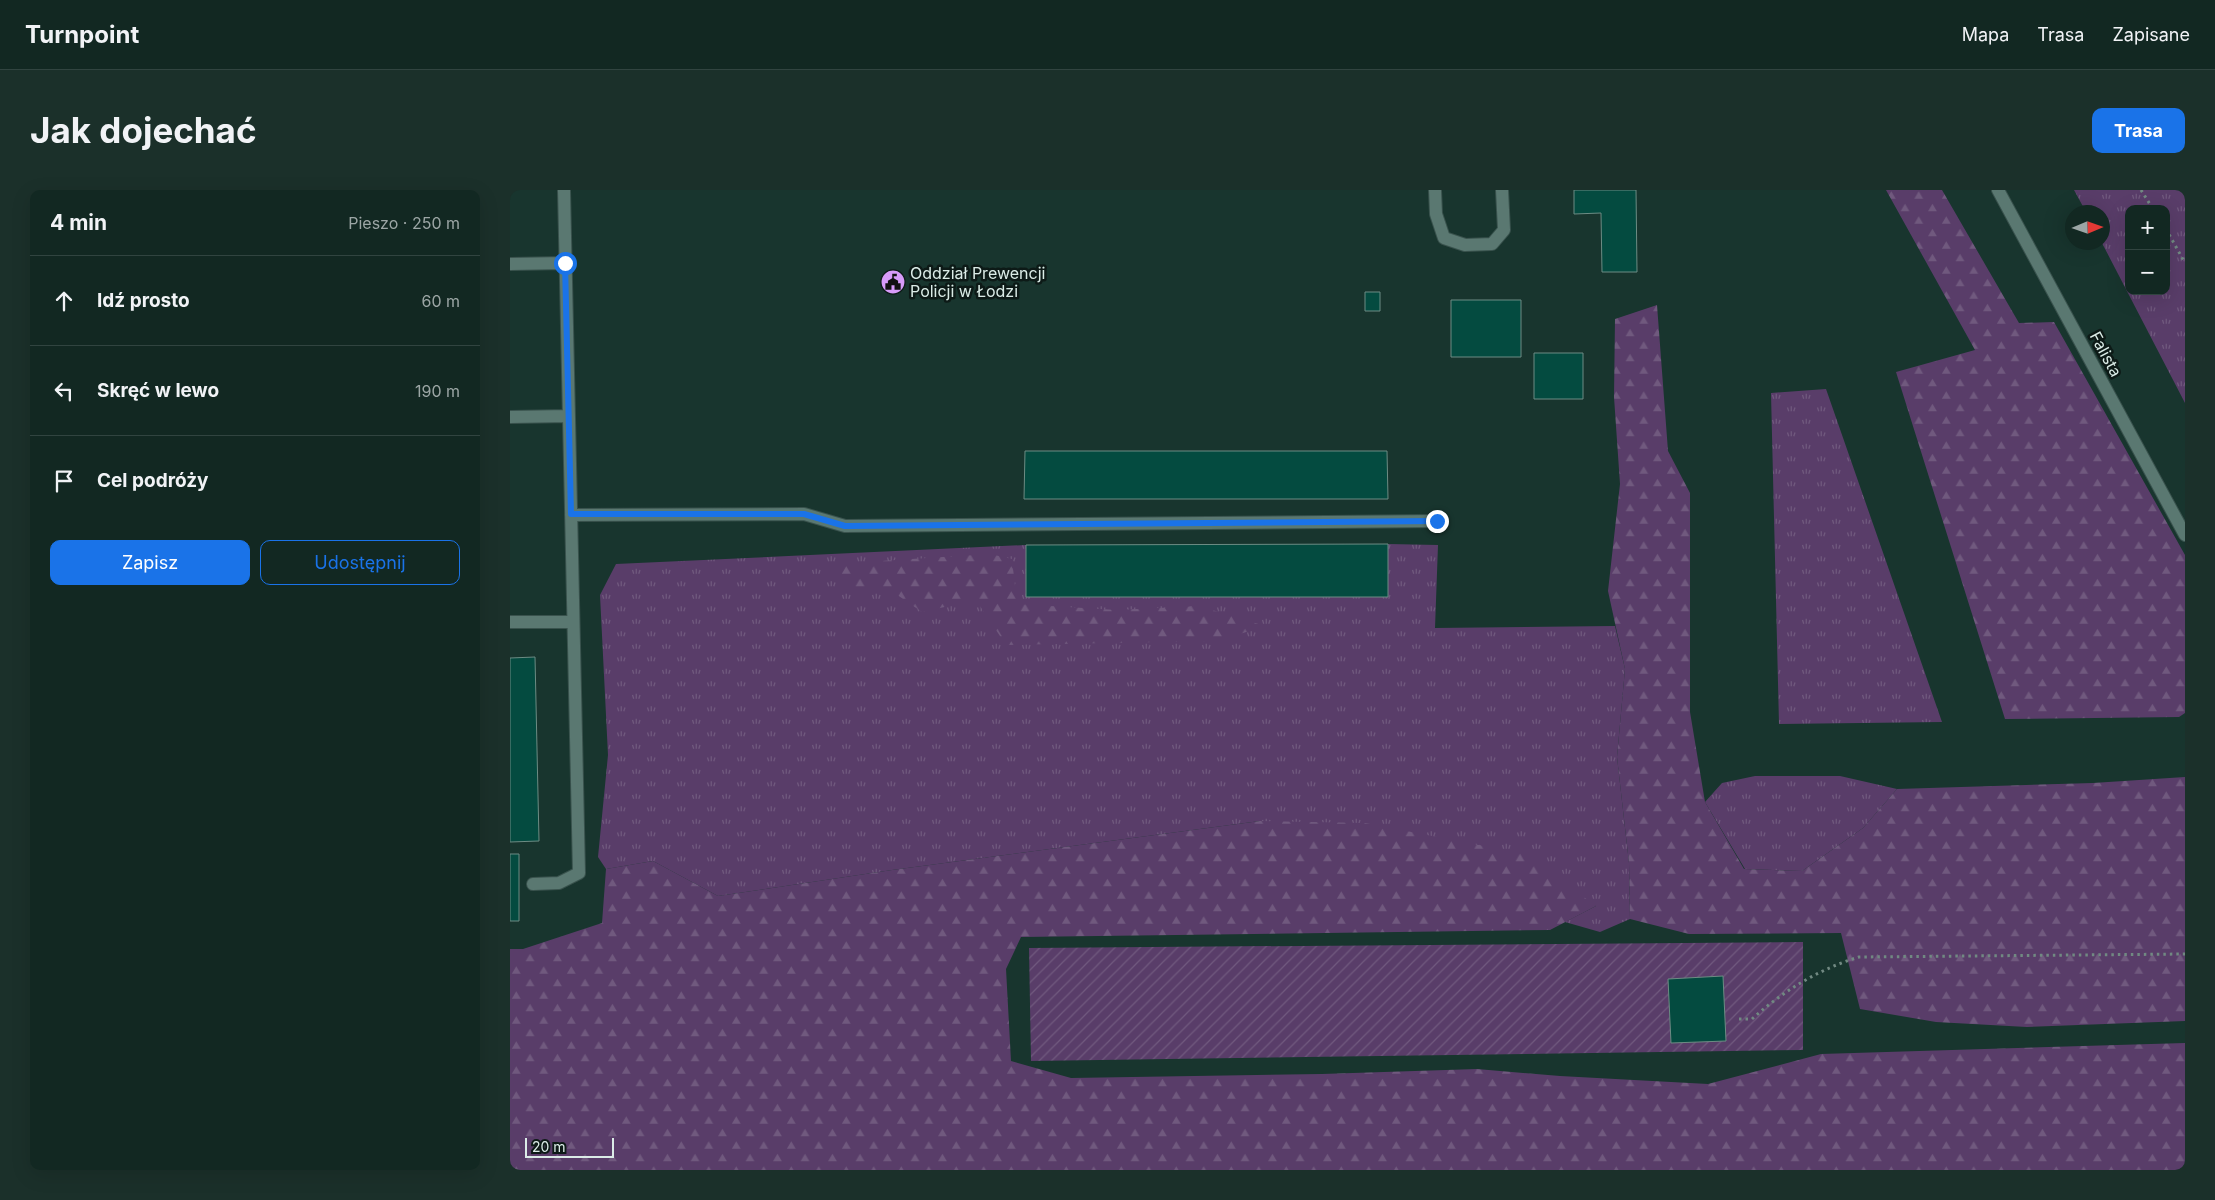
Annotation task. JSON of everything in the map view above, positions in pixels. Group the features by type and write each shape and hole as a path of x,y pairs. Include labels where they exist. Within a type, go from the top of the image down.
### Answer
{"lane":[{"path":"534,884 559,883 579,873 564,190"},
{"path":"1435,190 1436,214 1444,238 1465,245 1492,244 1504,230 1502,190"},
{"name":"Falista","path":"1998,190 2185,535"},
{"path":"510,264 565,263"},
{"path":"510,417 569,416"},
{"path":"571,514 804,514 845,526 1437,521"},
{"path":"510,622 573,622"}],"path":[{"path":"2141,190 2150,205"},
{"path":"2170,236 2185,263"},
{"path":"1739,1018 1752,1019 1776,998 1835,964 1859,957 2185,954"}],"green space":[{"path":"1886,190 1942,190 2019,323 2054,322 2185,555 2185,713 2179,717 2005,719 1896,372 1975,350"},
{"path":"2074,190 2185,190 2185,403 2129,295 2170,295 2170,205 2125,205 2125,287 2106,250 2110,250 2110,205 2082,205"},
{"path":"1657,305 1668,451 1690,493 1690,712 1705,802 1744,869 1802,871 1863,828 1897,789 2093,783 2185,777 2185,1021 2027,1027 1936,1022 1860,1009 1841,933 1689,934 1630,919 1629,863 1617,757 1625,669 1608,591 1620,484 1614,397 1615,319"},
{"path":"1826,389 1942,722 1779,724 1771,393"},
{"path":"1388,544 1438,545 1435,628 1615,626 1625,669 1617,757 1629,863 1630,919 1600,932 1565,922 1596,906 1260,821 892,870 718,896 653,861 606,869 598,857 608,755 600,595 616,564 1026,545 1026,597 1388,597"},
{"path":"990,554 1012,559 1017,604 1117,610 1199,606 1265,626 1218,641 1006,645 976,600 922,612 893,592 847,589 818,565"},
{"path":"1755,776 1840,776 1897,789 1863,828 1802,871 1745,869 1705,802 1722,783"},
{"path":"1260,821 1365,823 1525,854 1596,906 1550,930 1021,937 1006,969 1011,1061 1071,1078 1322,1074 1477,1069 1560,1076 1708,1084 1821,1054 2185,1043 2185,1170 510,1170 510,949 523,949 602,923 606,869 653,861 718,896 892,870"},
{"path":"1803,942 1803,1050 1031,1061 1029,948"}],"building":[{"path":"1574,190 1636,190 1637,272 1602,272 1601,213 1574,214"},
{"path":"1365,292 1380,292 1380,311 1365,311"},
{"path":"1451,300 1521,300 1521,357 1451,357"},
{"path":"1534,353 1583,353 1583,399 1534,399"},
{"path":"1025,451 1387,451 1388,499 1024,499"},
{"path":"1388,544 1388,597 1026,597 1026,545"},
{"path":"535,657 539,841 510,842 510,658"},
{"path":"510,854 519,854 519,921 510,921"},
{"path":"1723,976 1726,1041 1671,1043 1668,979"}],"place":[{"name":"Oddział Prewencji Policji w Łodzi","path":"893,282"}],"route":[{"path":"565,263 571,514 804,514 845,526 1437,521"}]}
